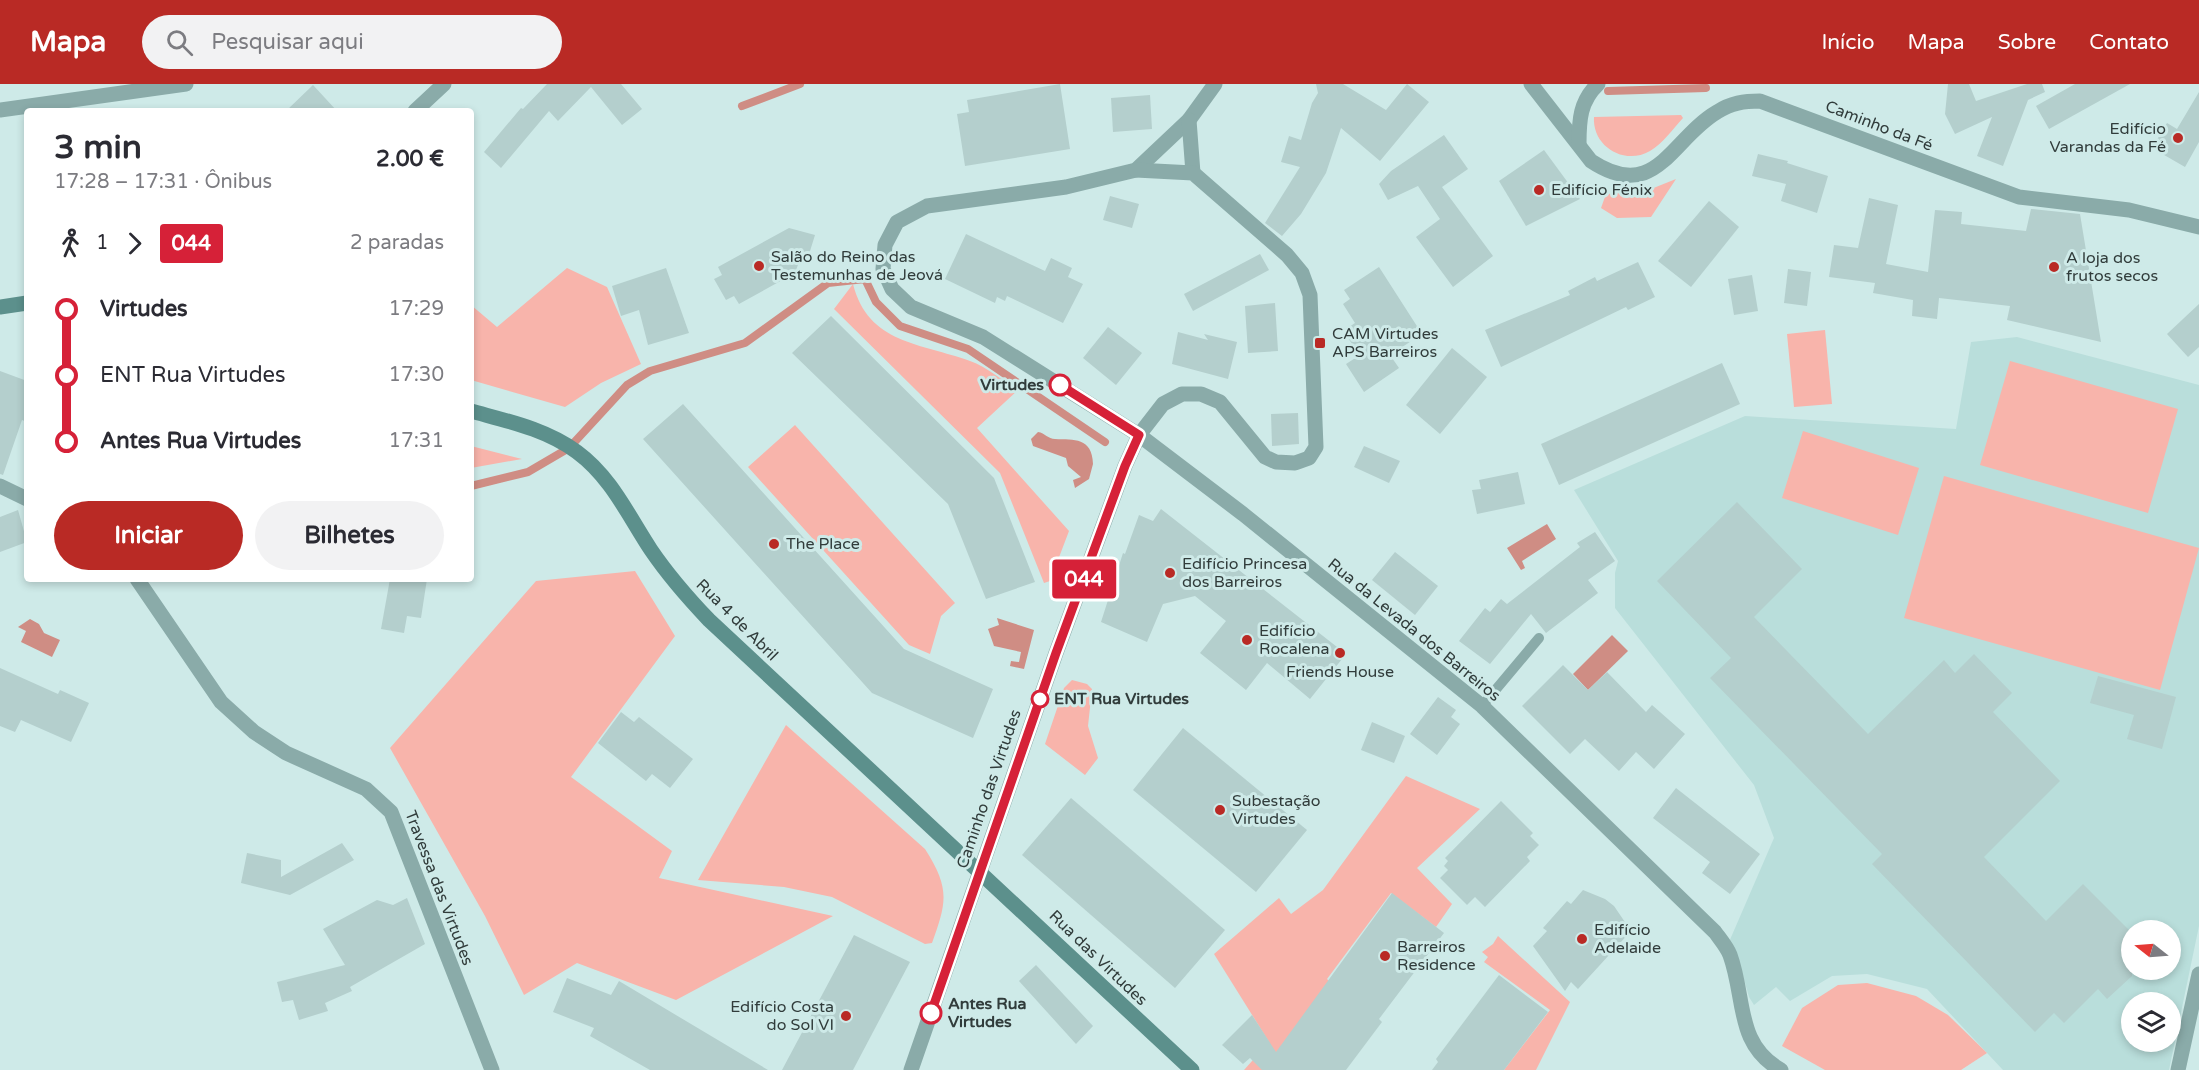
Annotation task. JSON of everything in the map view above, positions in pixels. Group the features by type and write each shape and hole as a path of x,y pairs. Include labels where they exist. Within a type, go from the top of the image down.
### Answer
{"street":[{"path":"0,110 186,84"},
{"path":"418,108 444,84"},
{"name":"Rua da Levada dos Barreiros","path":"1215,84 1192,116 1136,170 1066,187 927,206 897,222 885,245 883,269 892,289 911,308 983,338 1139,435 1243,514 1482,706 1715,932 1730,954 1751,1044 1765,1061 1781,1070"},
{"name":"Caminho da Fé","path":"1531,84 1591,161 1604,169 1620,174 1648,172 1661,165 1715,113 1731,104 1760,101 2019,197 2129,210 2199,227"},
{"path":"1579,144 1580,117 1587,94 1598,84"},
{"path":"1136,170 1193,173 1192,116"},
{"name":"Caminho das Virtudes","path":"911,1070 1125,466 1139,435 1163,404 1182,394 1201,394 1220,402 1265,457 1276,462 1295,463 1309,458 1316,447 1310,295 1302,273 1287,255 1193,173"},
{"path":"0,307 24,303"},
{"name":"Rua 4 de Abril","path":"474,412 523,425 560,441 595,466 611,484 652,552 709,620 980,871"},
{"path":"0,486 24,498"},
{"name":"Travessa das Virtudes","path":"139,582 221,702 254,732 286,753 366,789 391,812 492,1070"},
{"name":"Rua das Virtudes","path":"980,871 1192,1070"},
{"path":"2178,1070 2199,974"}],"lane":[{"path":"1482,706 1539,638"}],"shaded area":[{"path":"1681,115 1683,118 1654,148 1640,155 1630,156 1620,154 1604,144 1598,137 1594,117"},
{"path":"1676,179 1651,217 1617,218 1601,208 1606,194 1646,191"},
{"path":"567,268 607,287 641,364 601,383 565,407 474,381 474,308 497,327"},
{"path":"853,284 860,304 871,319 884,330 915,345 976,364 1018,390 977,428 1069,531 1050,581 1044,583 1000,473 834,309"},
{"path":"1825,330 1832,404 1794,407 1787,334"},
{"path":"2017,337 2199,385 2199,926 2181,1012 2181,992 2121,992 2121,1052 2173,1052 2169,1070 2003,1070 1927,989 1867,974 1832,976 1790,1001 1776,987 1754,1005 1749,997 1738,958 1729,942 1774,838 1754,785 1615,608 1615,573 1618,561 1574,490 1745,416 1956,429 1971,342"},
{"path":"2010,361 2178,409 2148,513 1980,465"},
{"path":"795,425 955,603 941,616 930,654 909,645 748,467"},
{"path":"1803,431 1919,468 1898,535 1782,498"},
{"path":"1038,432 1053,439 1075,440 1086,444 1092,455 1093,464 1089,479 1075,488 1073,480 1081,477 1068,466 1066,458 1033,446 1031,439"},
{"path":"474,447 522,459 474,467"},
{"path":"1944,476 2199,548 2160,690 1904,618"},
{"path":"1547,524 1556,539 1522,561 1525,568 1521,570 1507,548"},
{"path":"635,571 675,636 571,777 672,851 659,878 833,916 676,1000 577,963 524,995 485,916 390,748 536,581"},
{"path":"997,618 1034,630 1024,669 1010,666 1011,661 1019,662 1021,652 994,646 988,629 999,625"},
{"path":"30,619 39,624 44,633 60,640 52,657 21,642 26,631 18,627"},
{"path":"1612,635 1628,651 1588,690 1573,674"},
{"path":"1072,680 1087,684 1092,689 1088,726 1098,758 1085,775 1045,744 1064,688"},
{"path":"786,725 925,849 939,874 943,895 941,916 932,943 925,944 832,897 784,887 698,880"},
{"path":"1406,776 1480,809 1417,868 1452,904 1436,927 1391,893 1327,979 1330,982 1265,1070 1244,1070 1269,1042 1214,954 1279,898 1291,914 1323,890"},
{"path":"1498,936 1570,1002 1536,1070 1504,1070 1550,1010 1484,962 1488,957 1482,952 1493,944"},
{"path":"1867,983 1916,996 1948,1015 1987,1053 1961,1070 1825,1070 1782,1046 1802,1008 1838,985"}],"building":[{"path":"547,84 621,84 642,109 622,125 591,87 558,121 549,111 501,168 484,152 521,108 523,109"},
{"path":"1060,84 1070,149 965,166 957,114 969,112 967,100"},
{"path":"1316,84 1343,84 1386,110 1407,84 1429,102 1380,161 1341,128 1326,173 1301,214 1282,236 1265,223 1300,167 1281,162 1289,136 1301,140 1312,103 1318,93"},
{"path":"1948,84 1969,84 1976,101 2027,84 2042,84 2045,92 2028,100 2003,166 1977,156 1992,117 1955,134 1945,114"},
{"path":"2075,84 2130,84 2049,129 2036,106"},
{"path":"313,85 334,108 289,108"},
{"name":"Edifício Varandas da Fé","path":"2199,92 2199,142 2185,167 2152,148 2167,123 2177,129"},
{"path":"1150,95 1152,129 1113,132 1111,98"},
{"path":"1444,135 1468,169 1442,187 1493,256 1453,287 1416,237 1440,219 1418,186 1388,200 1379,184 1391,171"},
{"name":"Edifício Fénix","path":"1544,150 1580,199 1526,226 1499,181"},
{"path":"1758,154 1788,161 1787,163 1828,176 1817,213 1781,201 1786,184 1752,176"},
{"path":"1110,196 1139,204 1132,228 1103,220"},
{"path":"1869,198 1898,205 1886,264 1928,272 1935,210 1962,212 1961,224 2026,231 2031,209 2080,214 2101,342 2007,320 2010,306 1939,298 1937,319 1912,316 1913,300 1873,293 1875,283 1829,277 1834,245 1858,248"},
{"path":"1709,201 1739,227 1691,287 1658,261"},
{"name":"Salão do Reino das Testemunhas de Jeová","path":"789,228 815,235 806,264 799,262 795,273 739,304 734,296 726,300 714,279 722,275 718,267"},
{"path":"966,234 1045,271 1051,258 1072,268 1068,277 1083,284 1063,323 1007,296 1005,301 997,297 995,303 945,279"},
{"path":"1260,254 1269,270 1193,311 1184,294"},
{"path":"1638,262 1655,297 1628,310 1626,307 1501,367 1485,330 1570,295 1568,291 1595,277 1597,281"},
{"path":"1379,267 1422,334 1390,355 1399,368 1364,392 1346,364 1360,355 1343,331 1355,323 1343,304 1350,299 1344,290"},
{"path":"666,268 689,333 648,345 639,310 621,316 612,286"},
{"path":"1788,269 1811,272 1807,306 1784,303"},
{"path":"1752,275 1758,311 1734,315 1728,279"},
{"path":"1275,303 1278,351 1248,353 1245,306"},
{"path":"2199,304 2199,347 2188,357 2167,334"},
{"path":"831,316 994,478 1035,582 986,599 948,504 792,353"},
{"path":"1108,327 1142,353 1116,385 1083,358"},
{"path":"1178,332 1208,340 1204,334 1237,342 1228,379 1172,364"},
{"path":"1452,348 1487,377 1440,434 1406,405"},
{"path":"1722,363 1740,404 1559,485 1541,444"},
{"path":"0,371 24,380 24,421 22,420 3,475 0,474"},
{"name":"The Place","path":"683,404 904,649 993,689 973,738 872,693 643,439"},
{"path":"1298,413 1299,444 1272,446 1271,414"},
{"path":"1364,446 1400,461 1389,483 1354,467"},
{"path":"1518,472 1525,504 1477,514 1472,490 1481,489 1479,480"},
{"path":"1737,502 1802,569 1754,617 1868,734 1944,660 1955,673 1974,654 2012,693 1993,712 2060,781 1984,857 2046,921 2083,884 2121,922 2121,980 2128,980 2107,999 2098,989 2064,1023 2054,1013 2035,1032 1872,864 1882,854 1710,678 1731,658 1657,581"},
{"path":"1161,509 1346,654 1310,699 1267,663 1246,690 1200,653 1226,621 1195,596 1163,604 1147,642 1101,622 1123,553 1125,554 1139,515 1153,521"},
{"path":"18,510 24,531 24,543 0,552 0,517"},
{"path":"1595,532 1615,561 1588,580 1598,593 1546,633 1531,614 1490,664 1459,641 1485,608 1490,612 1501,599 1507,604 1580,547 1577,543"},
{"path":"1395,552 1438,586 1415,615 1372,580"},
{"path":"389,582 427,582 421,618 407,616 404,633 381,629"},
{"path":"1563,665 1588,690 1607,672 1646,712 1652,705 1685,734 1654,769 1636,752 1619,771 1585,739 1570,754 1522,706"},
{"path":"0,668 58,694 60,690 89,703 71,742 21,720 15,732 0,726"},
{"path":"2098,676 2176,697 2162,749 2127,739 2134,715 2090,703"},
{"path":"1438,697 1456,710 1451,717 1460,724 1437,755 1410,734"},
{"path":"621,712 634,722 639,717 693,759 670,788 652,774 646,781 598,743"},
{"path":"1372,722 1405,736 1394,763 1361,750"},
{"name":"Subestação Virtudes","path":"1183,728 1307,830 1256,892 1133,790"},
{"path":"1676,788 1760,854 1730,894 1702,873 1710,862 1653,818"},
{"path":"1071,798 1225,930 1175,988 1022,855"},
{"name":"Barreiros Residence","path":"1501,801 1533,833 1530,836 1539,845 1527,857 1530,861 1485,907 1475,897 1467,905 1440,878 1448,870 1444,866 1448,861 1445,858"},
{"path":"342,843 354,860 290,895 241,883 247,853 281,860 281,877"},
{"name":"Edifício Adelaide","path":"1583,890 1605,899 1614,906 1631,931 1578,989 1571,982 1565,991 1533,946 1547,931 1543,928 1567,901 1571,904"},
{"path":"1392,893 1444,933 1379,1019 1382,1022 1346,1070 1262,1070 1250,1058 1243,1064 1222,1045 1252,1015 1276,1052"},
{"path":"407,898 425,944 350,987 352,991 325,1003 328,1011 299,1020 293,1000 282,1002 277,982 345,965 323,929 377,900 393,905"},
{"name":"Edifício Costa do Sol VI","path":"854,935 910,962 853,1070 782,1070"},
{"path":"1036,965 1093,1026 1076,1044 1019,981"},
{"name":"Barreiros Residence","path":"1499,975 1548,1012 1504,1070 1432,1070 1438,1062 1436,1059"},
{"name":"Edifício Costa do Sol VI","path":"567,978 611,995 619,981 768,1070 650,1070 590,1036 594,1028 553,1012"}],"waterway":[{"path":"742,106 800,84"},
{"path":"1608,91 1706,88"},
{"path":"474,485 528,472 569,448 627,385 650,371 745,343 828,283 865,279 876,302 900,326 968,349 1105,442"}],"bus line":[{"name":"044","path":"931,1013 1056,653 1125,466 1139,435 1060,385"}],"place":[{"name":"Edifício Varandas da Fé","path":"2178,138"},
{"name":"Edifício Fénix","path":"1539,190"},
{"name":"Salão do Reino das Testemunhas de Jeová","path":"759,266"},
{"name":"A loja dos frutos secos","path":"2054,267"},
{"name":"CAM Virtudes APS Barreiros","path":"1320,343"},
{"name":"Virtudes","path":"1060,385"},
{"name":"The Place","path":"774,544"},
{"name":"Edifício Princesa dos Barreiros","path":"1170,573"},
{"name":"Edifício Rocalena","path":"1247,640"},
{"name":"Friends House","path":"1340,653"},
{"name":"ENT Rua Virtudes","path":"1040,699"},
{"name":"Subestação Virtudes","path":"1220,810"},
{"name":"Edifício Adelaide","path":"1582,939"},
{"name":"Barreiros Residence","path":"1385,956"},
{"name":"Antes Rua Virtudes","path":"931,1013"},
{"name":"Edifício Costa do Sol VI","path":"846,1016"}]}
